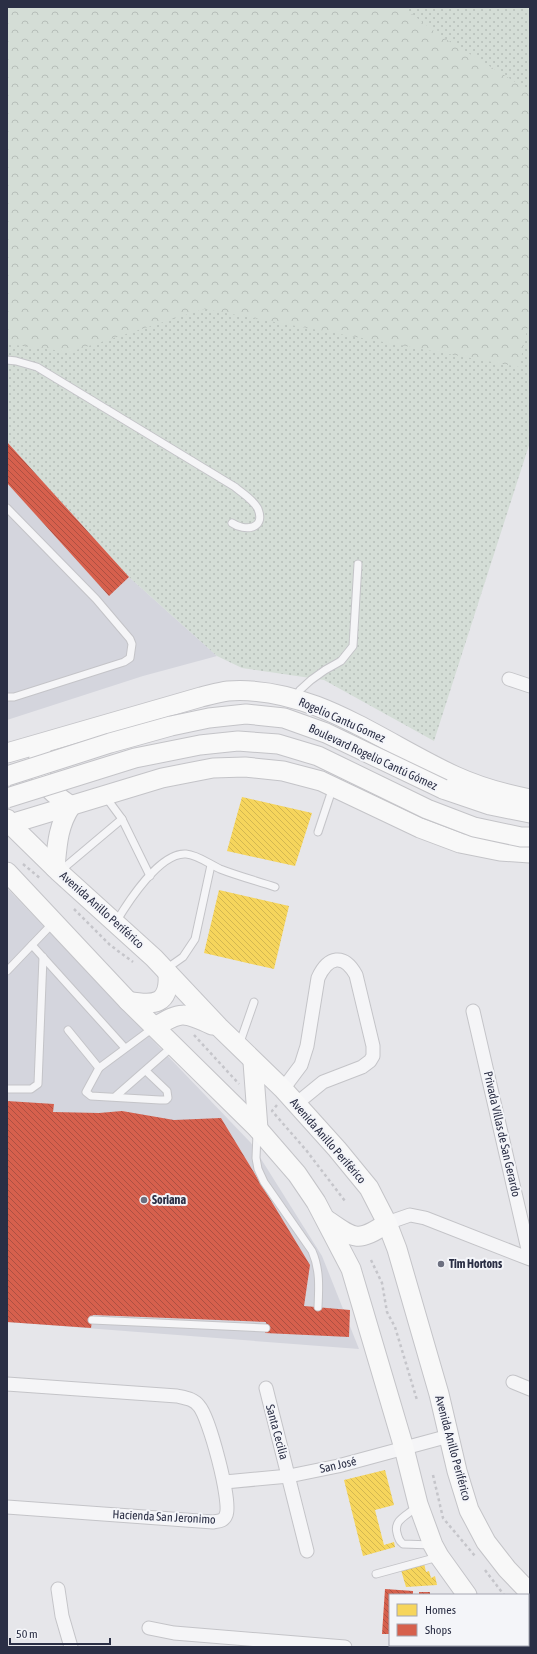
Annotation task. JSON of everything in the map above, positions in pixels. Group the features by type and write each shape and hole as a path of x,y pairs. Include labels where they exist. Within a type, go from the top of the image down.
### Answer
{"street":[{"path":"509,679 530,686"},
{"name":"Rogelio Cantu Gomez","path":"7,753 201,697 227,692 256,692 295,699 312,704 378,734 455,776 497,792 530,800"},
{"name":"Boulevard Rogelio Cantú Gómez","path":"7,776 110,743 171,726 209,718 246,714 284,718 326,733 443,789 490,805 530,813"},
{"name":"Boulevard Rogelio Cantú Gómez","path":"7,798 135,758 200,745 238,741 278,744 318,756 427,809 467,824 514,835 530,837"},
{"path":"43,743 38,756 39,771 44,785 71,806"},
{"path":"8,823 71,806 162,778 212,768 245,767 283,771 321,781 420,828 460,842 500,851 530,853"},
{"path":"53,873 59,830 65,815 71,806"},
{"name":"Avenida Anillo Periférico","path":"8,823 53,873 116,922 154,958 219,1028 289,1096 337,1148 369,1188 387,1223 397,1249 439,1394 457,1472 469,1510 482,1536 507,1569 530,1593"},
{"path":"13,867 54,923 89,958 128,1001 258,1129 297,1174 316,1202 351,1269 404,1448 418,1504 436,1551 465,1594"},
{"path":"338,959 352,966 356,975 373,1046 373,1056 370,1061 362,1066 289,1096 307,1046 318,978 322,968 330,961 338,959"},
{"path":"128,1001 142,1004 152,1004 160,1000 166,993 169,984 166,972"},
{"name":"Privada Villas de San Gerardo","path":"473,1011 530,1259"},
{"path":"155,1027 175,1016 182,1014 191,1015 219,1028"},
{"path":"253,1062 258,1129"},
{"path":"324,1218 345,1233 354,1236 364,1236 387,1223 410,1215 425,1218 530,1259"},
{"path":"513,1382 530,1389"},
{"name":"Hacienda San Jeronimo","path":"7,1384 177,1396 192,1400 200,1407 205,1417 225,1482 228,1509 226,1516 222,1521 213,1522 7,1507"},
{"name":"Santa Cecilia","path":"266,1388 307,1551"},
{"name":"San José","path":"225,1482 289,1476 345,1465 449,1436"},
{"path":"58,1589 62,1616 71,1647"},
{"path":"149,1628 235,1643 345,1647"},
{"path":"510,1647 517,1646"}],"lane":[{"path":"7,360 37,367 235,487 257,507 260,516 258,523 252,528 238,528 232,523"},
{"path":"7,508 96,599 130,639 132,652 130,658 124,662 14,697 7,697"},
{"path":"295,699 300,690 325,670 341,661 353,646 358,564"},
{"path":"318,832 333,786"},
{"path":"105,796 122,819 150,876"},
{"path":"53,873 122,819"},
{"path":"116,922 125,906 150,876 166,860 175,856 186,854 211,865 275,887"},
{"path":"166,972 182,957 195,939 211,865"},
{"path":"7,971 54,923"},
{"path":"32,945 125,1048"},
{"path":"7,1089 31,1090 38,1084 43,957"},
{"path":"238,1047 254,1002"},
{"path":"146,1071 167,1091 168,1098 166,1100 116,1096 91,1096 86,1092 99,1068 155,1027"},
{"path":"68,1030 99,1068"},
{"path":"116,1096 174,1046"},
{"path":"258,1129 256,1158 258,1169 264,1182 312,1251 316,1261 320,1282 318,1307"},
{"path":"92,1320 266,1328"},
{"path":"418,1504 397,1523 396,1529 399,1540 403,1544 436,1551"},
{"path":"376,1574 436,1551"}],"path":[{"path":"13,867 53,873"},
{"path":"71,906 110,945 139,967"},
{"path":"191,1031 242,1088"},
{"path":"289,1096 272,1111 306,1150 345,1201"},
{"path":"371,1260 382,1283 387,1312 395,1328 417,1400"},
{"path":"433,1475 443,1518 476,1557"},
{"path":"484,1568 503,1594"}],"shaded area":[{"path":"7,442 129,577 217,656 143,676 7,720"},
{"path":"7,888 251,1143 322,1256 359,1349 7,1322"}],"green space":[{"path":"7,7 530,7 530,442 434,741 324,680 242,668 217,656 129,577 7,442"},
{"path":"7,7 403,7 439,35 530,91 530,316 519,367 204,309 70,352 7,344"}],"building: Homes":[{"path":"242,797 312,813 295,866 227,851"},
{"path":"219,890 289,906 274,969 204,953"},
{"path":"385,1470 394,1505 375,1510 384,1545 394,1542 395,1547 363,1556 344,1480"},
{"path":"424,1563 426,1572 429,1571 431,1578 435,1576 437,1585 406,1587 401,1570"}],"building: Shops":[{"path":"7,442 129,577 109,596 7,483"},
{"path":"7,1101 54,1104 53,1112 99,1113 122,1111 174,1120 221,1118 310,1265 304,1306 350,1310 349,1337 265,1333 266,1322 93,1315 91,1328 7,1322"},
{"path":"385,1589 413,1591 413,1594 389,1594 389,1634 382,1634"},
{"path":"419,1592 430,1592 430,1594 419,1594"}],"place":[{"name":"Soriana","path":"144,1200"},
{"name":"Tim Hortons","path":"441,1264"}]}
